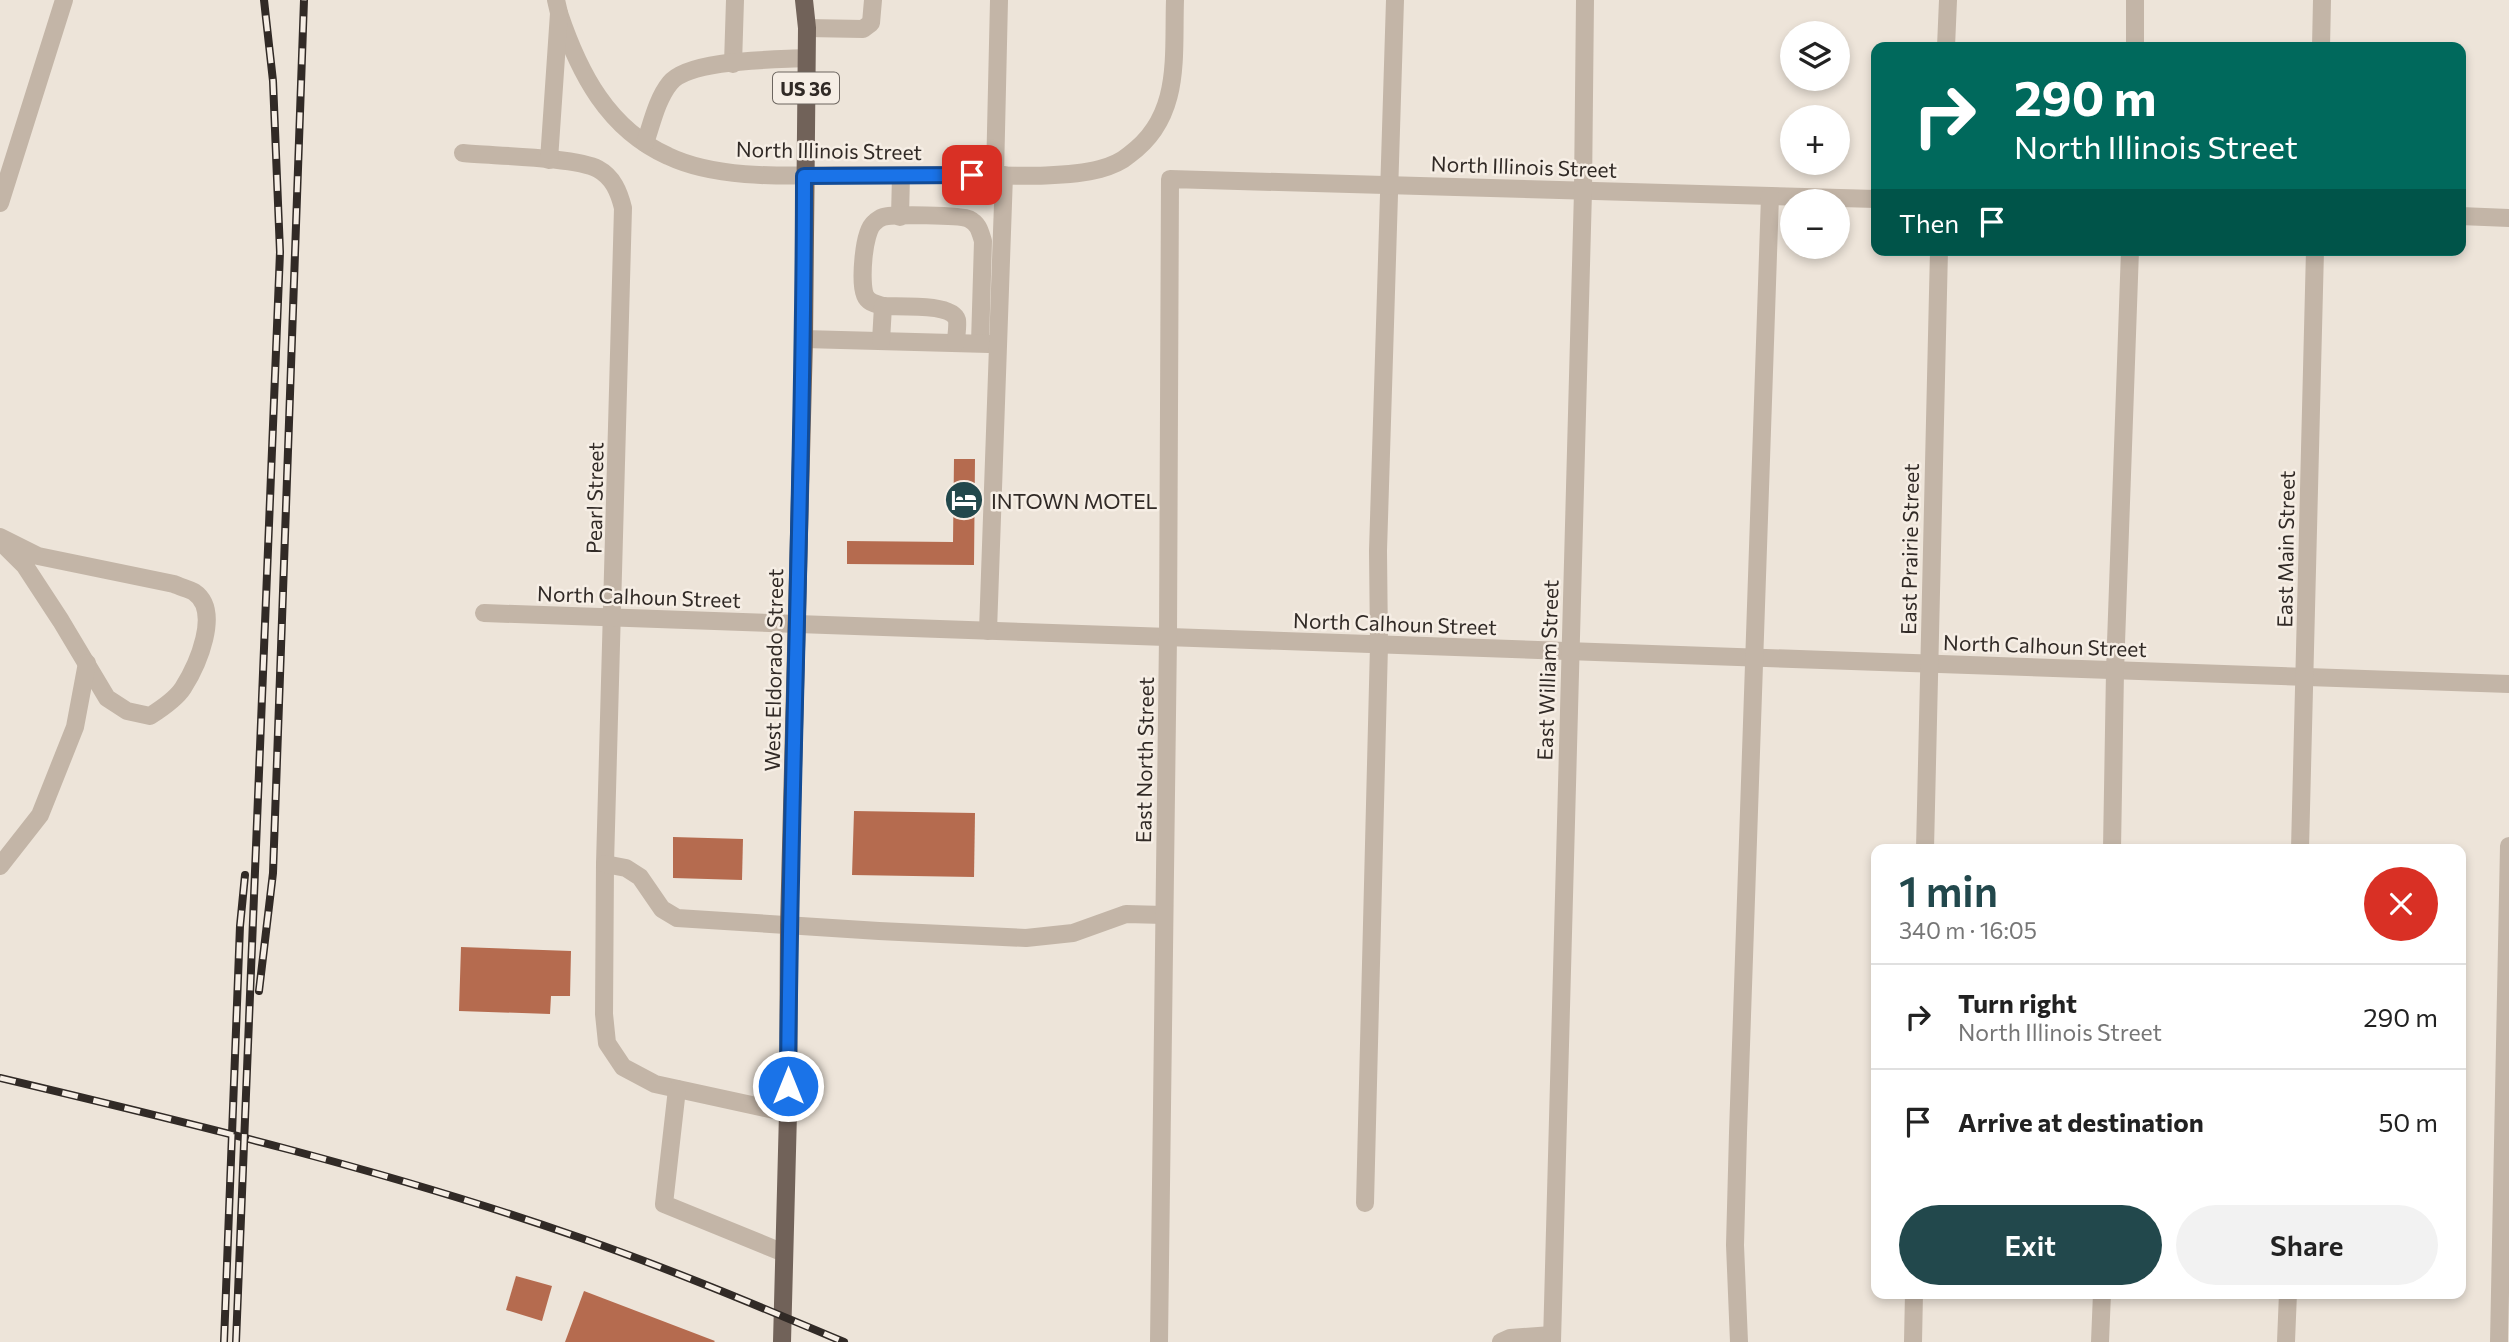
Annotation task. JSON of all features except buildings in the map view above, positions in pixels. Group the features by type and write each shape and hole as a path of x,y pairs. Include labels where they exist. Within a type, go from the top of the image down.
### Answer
{"main road":[{"name":"West Eldorado Street","path":"782,1342 788,1113 789,925 804,339 807,28 804,0"}],"street":[{"path":"0,203 64,0"},
{"path":"733,64 735,0"},
{"path":"807,28 863,29 872,23 873,0"},
{"path":"988,631 998,344 999,0"},
{"name":"North Illinois Street","path":"558,7 573,53 603,105 623,126 669,157 708,168 746,173 804,176 1000,175 1099,169 1130,155 1147,138 1161,120 1169,102 1173,81 1175,0"},
{"path":"1365,1203 1379,645 1378,551 1395,0"},
{"name":"East William Street","path":"1552,1338 1586,0"},
{"path":"1946,42 1948,0"},
{"path":"2134,42 2135,0"},
{"path":"2321,42 2322,0"},
{"path":"463,153 549,160 558,7"},
{"path":"645,143 661,99 672,81 681,74 695,68 806,58"},
{"name":"Pearl Street","path":"549,160 581,163 599,169 609,177 623,208 606,864 604,1013 607,1043 623,1067 655,1084 788,1113"},
{"path":"900,217 901,175"},
{"name":"North Illinois Street","path":"1170,179 1871,199"},
{"name":"East North Street","path":"1159,1342 1168,637 1170,179"},
{"path":"1740,1342 1736,1217 1770,196"},
{"path":"956,343 957,321 943,309 883,306 870,302 864,294 864,243 867,231 884,216 957,216 969,219 978,226 983,241 980,344"},
{"path":"2466,216 2509,218"},
{"name":"East Prairie Street","path":"1925,844 1939,256"},
{"path":"2112,844 2115,671 2130,256"},
{"name":"East Main Street","path":"2300,844 2315,256"},
{"path":"881,341 883,306"},
{"path":"804,339 998,344"},
{"path":"0,539 38,556 174,584 195,593 206,606 208,628 196,663 182,690 150,716 127,711 107,698 25,566 0,539"},
{"name":"North Calhoun Street","path":"484,613 2509,684"},
{"path":"0,866 40,814 75,727 87,663"},
{"path":"2499,1342 2509,846"},
{"path":"606,864 626,868 640,877 662,909 677,918 1026,938 1073,933 1126,914 1164,915"},
{"path":"677,1089 664,1204 783,1254"},
{"path":"1913,1342 1914,1299"},
{"path":"2100,1342 2102,1299"},
{"path":"2286,1342 2288,1299"},
{"path":"1501,1342 1510,1338 1552,1338"}],"railway":[{"path":"236,1342 280,252 273,81 264,0"},
{"path":"259,991 273,873 304,0"},
{"path":"224,1342 240,926 245,875"},
{"path":"0,1078 291,1150 507,1213 645,1261 844,1342"}],"place":[{"name":"INTOWN MOTEL","path":"964,500"}],"route":[{"path":"788,1086 789,925 804,339 804,176 972,175"}]}
